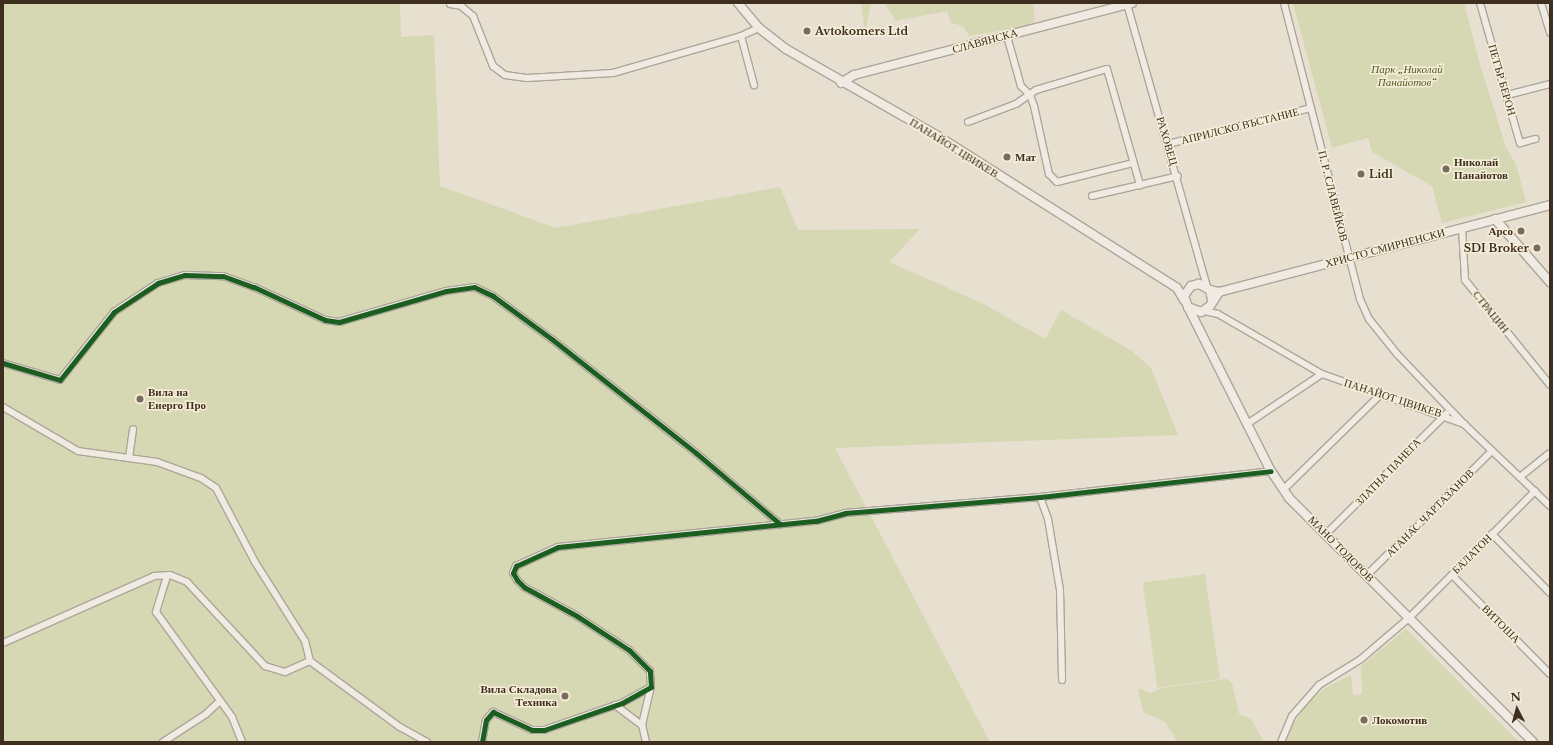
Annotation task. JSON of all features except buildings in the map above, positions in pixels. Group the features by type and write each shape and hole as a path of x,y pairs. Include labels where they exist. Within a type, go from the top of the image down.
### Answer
{"street":[{"name":"ПАНАЙОТ ЦВИКЕВ","path":"738,3 759,28 786,50 841,83 936,135 1177,288 1186,304"},
{"name":"П. Р. СЛАВЕЙКОВ","path":"1284,3 1348,258 1369,319 1397,354 1464,424"},
{"name":"ПЕТЪР БЕРОН","path":"1480,3 1520,143 1535,139"},
{"path":"1541,3 1550,33"},
{"path":"450,4 461,6 473,16 493,66 505,75 527,78 613,73 741,36 759,28"},
{"name":"СЛАВЯНСКА","path":"841,83 854,75 1130,4"},
{"name":"РАХОВЕЦ","path":"1130,4 1178,176 1203,285"},
{"path":"741,36 754,85"},
{"path":"1007,36 1021,86 1030,95 1049,174 1056,182 1134,163"},
{"path":"968,122 1016,104 1036,90 1107,69 1140,185"},
{"path":"1507,95 1550,84"},
{"name":"АПРИЛСКО ВЪСТАНИЕ","path":"1168,144 1311,108"},
{"path":"1092,196 1178,176"},
{"name":"ХРИСТО СМИРНЕНСКИ","path":"1203,285 1219,292 1550,205"},
{"path":"1495,219 1550,282"},
{"name":"СТРАЦИН","path":"1462,228 1465,280 1550,385"},
{"path":"3,363 60,380 114,312 158,283 186,275 224,276 254,287 325,320 339,322 446,291 474,287 493,296 564,350 696,453 780,524"},
{"path":"1177,288 1203,285"},
{"path":"1203,285 1218,314"},
{"path":"1201,311 1186,304 1185,292 1203,285"},
{"path":"1195,324 1201,311 1219,292"},
{"name":"МАНО ТОДОРОВ","path":"1186,304 1271,471 1283,490 1533,742"},
{"name":"ПАНАЙОТ ЦВИКЕВ","path":"1201,311 1218,314 1322,374 1380,396 1444,415 1464,424 1550,506"},
{"path":"1247,424 1322,374"},
{"path":"1283,490 1380,396"},
{"path":"3,407 78,451 157,462 201,478 216,488 255,562 305,641 310,661 400,727 427,742"},
{"name":"ЗЛАТНА ПАНЕГА","path":"1326,534 1444,415 1451,412"},
{"path":"129,458 133,429"},
{"name":"АТАНАС ЧАРТАЗАНОВ","path":"1367,574 1492,451"},
{"path":"1520,477 1550,453"},
{"path":"646,742 642,725 651,687 650,671 641,660 606,634 524,587 513,573 516,566 558,547 816,521 845,513 1040,497 1271,471"},
{"name":"БАЛАТОН","path":"1280,742 1286,725 1298,707 1319,686 1360,659 1409,618 1535,491"},
{"path":"1040,497 1048,519 1060,590 1062,680"},
{"path":"1492,534 1550,593"},
{"name":"ВИТОША","path":"1452,575 1550,674"},
{"path":"3,643 154,576 167,576 187,582 265,666 285,672 310,661"},
{"path":"167,576 156,612 232,717 242,742"},
{"path":"482,742 486,720 493,712 524,728 538,731 555,727 615,705 642,694 651,687"},
{"path":"163,742 206,714 220,701"},
{"path":"615,705 642,725"}],"green space":[{"path":"3,3 400,3 401,37 434,35 440,186 556,228 780,187 798,230 920,229 889,262 982,303 1045,339 1061,310 1132,351 1151,368 1178,435 835,448 990,742 3,742"},
{"path":"861,3 871,3 865,33"},
{"path":"884,3 1033,3 1035,20 1029,26 969,36 963,26 951,23 947,11 896,21"},
{"name":"Парк „Николай Панайотов“","path":"1293,3 1464,3 1481,68 1506,147 1517,167 1526,202 1442,223 1432,186 1372,152 1368,138 1332,148"},
{"path":"1205,574 1220,679 1157,688 1143,583"},
{"path":"1406,629 1519,742 1286,742 1289,730 1307,704 1325,688 1351,675 1353,695 1362,694 1361,666"},
{"path":"1227,679 1232,683 1239,714 1251,719 1264,742 1178,742 1165,722 1143,712 1138,688 1151,693 1161,688"}],"cycle path":[{"path":"3,363 60,380 114,312 158,283 185,275 223,276 254,287 325,320 339,322 446,291 474,287 493,296 553,340 696,453 780,524"},
{"path":"482,742 486,720 493,712 532,730 544,730 622,703 651,687 650,671 629,650 577,616 524,587 517,580 513,573 516,566 558,547 816,521 845,513 1040,497 1271,471"}],"place":[{"name":"Avtokomers Ltd","path":"807,31"},
{"name":"Мат","path":"1007,157"},
{"name":"Николай Панайотов","path":"1446,169"},
{"name":"Lidl","path":"1361,174"},
{"name":"Арсо","path":"1521,231"},
{"name":"SDI Broker","path":"1537,248"},
{"name":"Вила на Енерго Про","path":"140,399"},
{"name":"Вила Складова Техника","path":"565,696"},
{"name":"Локомотив","path":"1364,720"}]}
